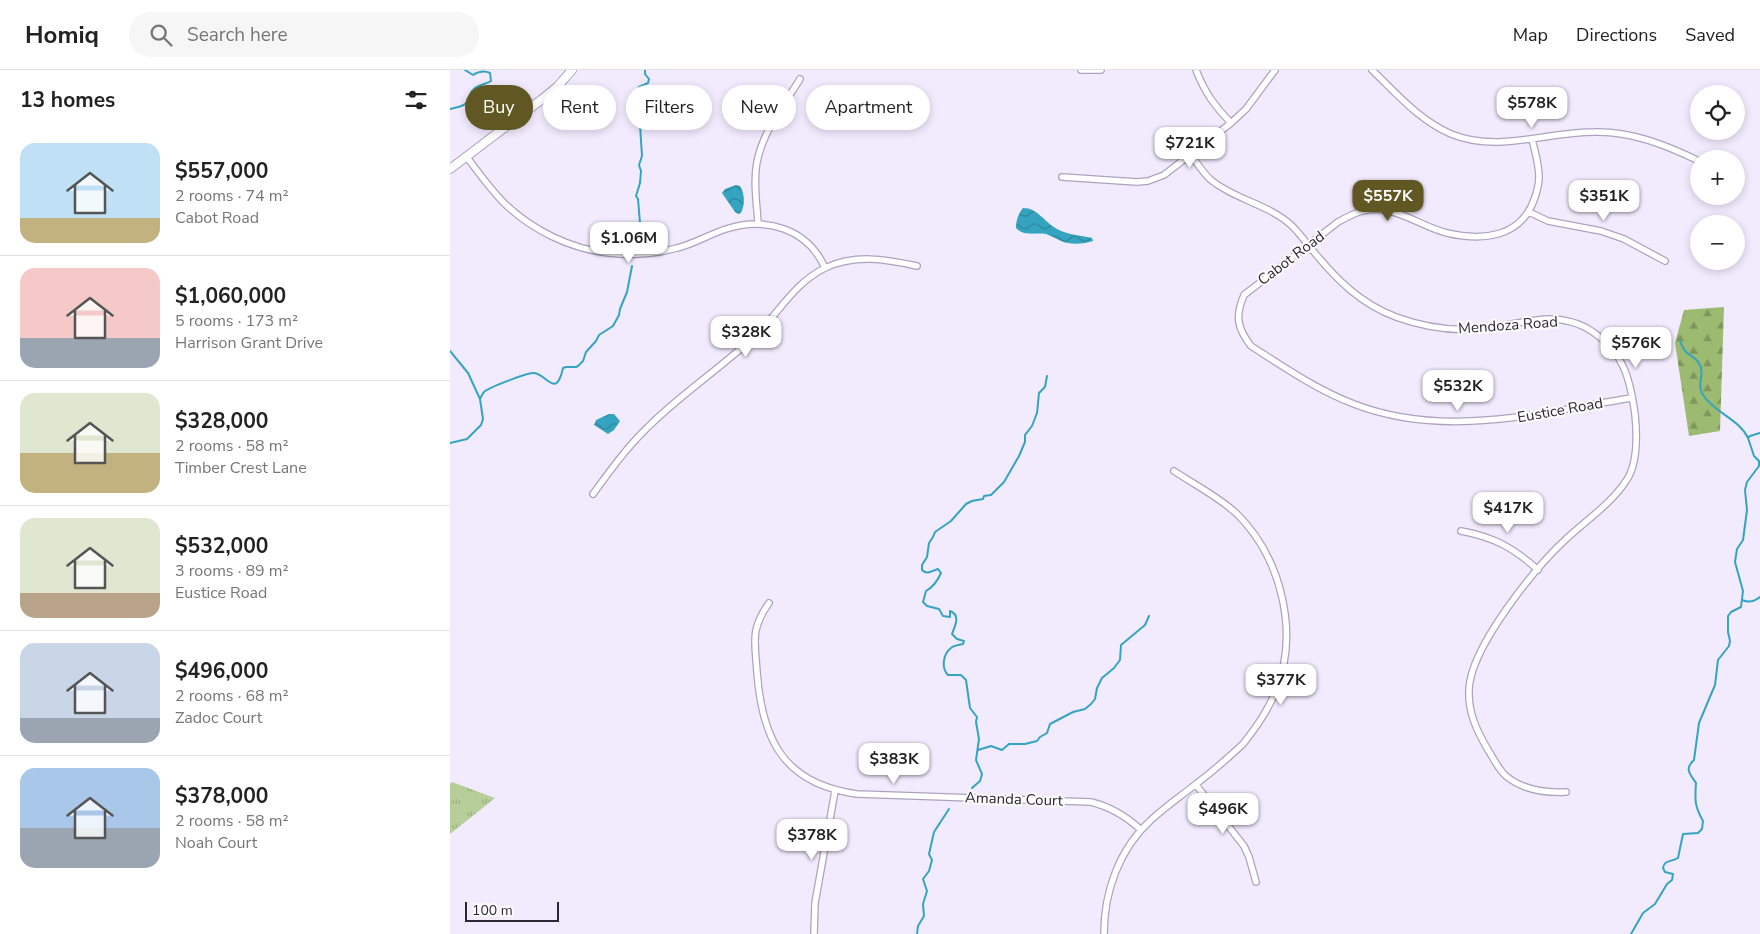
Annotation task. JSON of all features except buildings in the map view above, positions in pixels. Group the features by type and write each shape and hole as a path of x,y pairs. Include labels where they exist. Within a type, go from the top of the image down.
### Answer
{"street":[{"path":"450,168 546,96 572,70"},
{"path":"1081,70 1101,70"},
{"path":"1196,70 1212,103 1231,123"},
{"path":"1062,177 1137,182 1148,181 1164,175 1231,123 1246,109 1276,70"},
{"path":"1372,70 1414,112 1433,125 1453,134 1489,142 1510,143 1569,133 1595,132 1632,136 1672,148 1690,157"},
{"path":"758,224 756,181 759,156 769,130 800,79"},
{"name":"Cabot Road","path":"1290,370 1251,346 1243,337 1238,323 1238,309 1244,295 1338,222 1361,210 1386,210 1446,232 1475,236 1492,236 1514,227 1529,212 1537,192 1539,178 1532,139"},
{"name":"Mendoza Road","path":"1191,155 1213,181 1277,214 1291,225 1334,276 1351,292 1372,306 1410,322 1440,328 1473,330 1546,319 1574,322 1604,340 1615,351 1628,376 1635,414 1634,458 1630,474 1616,493 1562,543 1515,597 1475,662 1469,687 1469,700 1474,724 1506,776 1546,793 1566,792"},
{"path":"466,156 492,191 518,215 549,235 588,249 623,254 659,252 693,243 725,229 758,224 780,227 801,237 816,251 825,268"},
{"path":"1529,212 1548,221 1601,232 1624,239 1665,261"},
{"path":"593,494 622,455 648,426 747,343 802,283 825,268 845,261 866,258 882,259 917,266"},
{"name":"Eustice Road","path":"1290,370 1327,392 1354,404 1390,415 1442,422 1488,421 1632,398"},
{"path":"1104,934 1106,904 1112,880 1124,855 1141,830 1162,810 1243,744 1256,729 1276,692 1285,654 1286,631 1283,603 1276,574 1260,543 1237,514 1174,471"},
{"path":"1461,531 1490,538 1505,544 1521,554 1538,570"},
{"name":"Amanda Court","path":"769,604 758,620 755,636 758,692 765,722 776,748 795,770 807,778 835,790 857,794 1091,802 1117,812 1129,819 1141,830"},
{"path":"1196,784 1244,846 1256,882"},
{"path":"814,934 815,903 835,790"}],"green space":[{"path":"1724,307 1720,431 1689,436 1675,343 1684,310"},
{"path":"452,782 495,798 450,834 450,784"}],"water":[{"path":"736,185 740,186 744,200 741,213 738,214 722,193 725,189"},
{"path":"1023,208 1033,210 1061,231 1092,238 1093,241 1068,243 1046,234 1030,234 1019,231 1016,228 1016,223"},
{"path":"609,414 614,414 620,421 614,430 608,434 594,425 596,420"}],"waterway":[{"path":"450,109 465,104 475,88 491,81 490,73 488,72 482,71 473,75 465,70"},
{"path":"633,243 634,232 640,223 638,199 636,196 640,183 641,171 639,165 642,156 640,102 636,93 639,87 648,83 649,79 645,74 645,70"},
{"path":"450,443 467,439 481,425 483,419 480,399 487,390 530,373 539,374 554,384 560,377 563,368 578,366 599,335 613,326 619,315 627,292 632,266"},
{"path":"1680,341 1685,351 1700,365 1702,372 1700,387 1703,395 1714,407 1739,426 1748,438"},
{"path":"450,351 468,373 480,399"},
{"path":"972,788 980,781 982,774 976,760 979,739 977,717 970,708 966,680 961,675 948,675 944,669 945,657 948,651 954,646 963,644 964,641 957,639 952,634 956,621 953,613 950,611 950,617 943,616 939,609 927,606 923,602 926,591 935,583 941,573 938,569 926,572 922,570 922,565 927,557 929,543 935,532 951,521 966,504 991,495 1004,482 1019,456 1025,442 1025,435 1032,426 1037,413 1039,393 1045,387 1047,376"},
{"path":"1631,934 1643,913 1655,904 1667,884 1672,880 1673,874 1665,872 1663,868 1666,862 1678,858 1683,834 1698,833 1702,829 1703,821 1696,802 1696,783 1690,774 1689,766 1694,760 1699,723 1715,685 1718,660 1729,646 1728,616 1731,612 1741,607 1743,591 1735,562 1737,549 1743,540 1747,510 1745,490 1747,482 1759,466 1759,461 1754,456 1748,438 1760,433"},
{"path":"1742,600 1751,602 1760,597"},
{"path":"978,750 991,746 1002,750 1009,744 1025,744 1037,741 1047,733 1050,724 1073,712 1085,709 1095,699 1097,688 1102,678 1120,660 1121,645 1145,625 1149,616"},
{"path":"917,934 918,926 924,916 923,904 927,891 923,879 929,871 932,860 929,854 934,832 949,809"}]}
